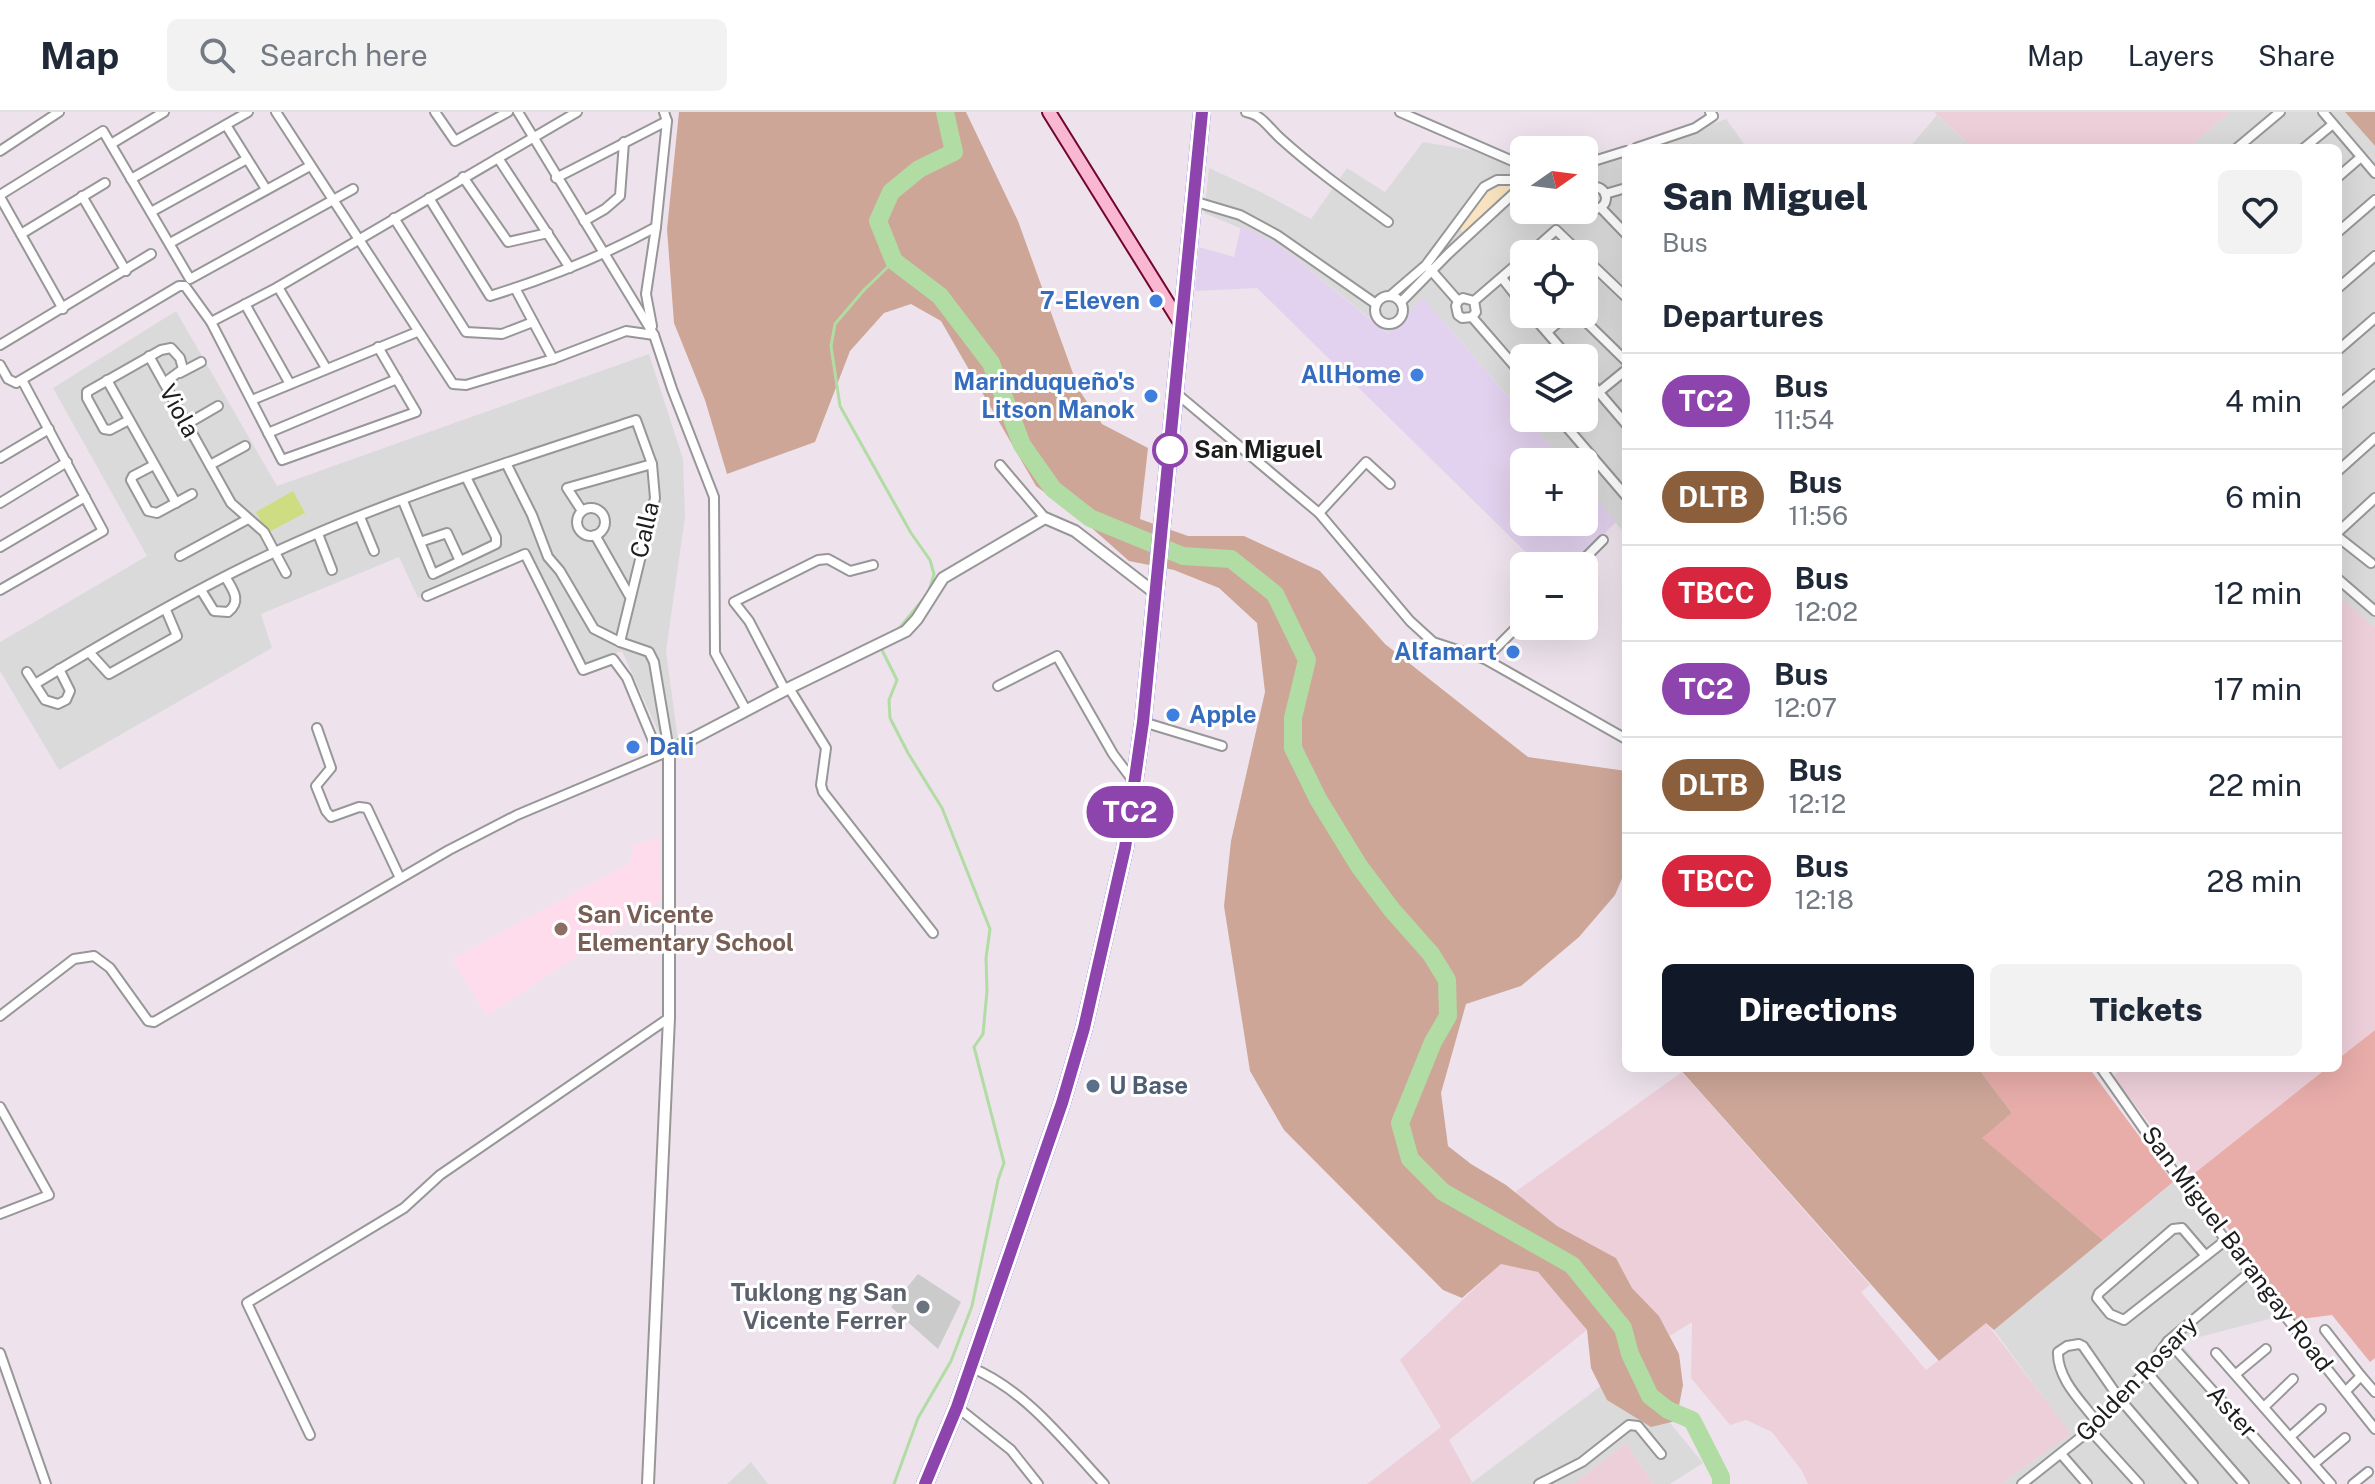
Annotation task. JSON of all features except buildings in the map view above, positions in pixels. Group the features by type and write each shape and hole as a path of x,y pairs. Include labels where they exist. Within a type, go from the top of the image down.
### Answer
{"highway":[{"path":"925,1484 957,1407 1062,1103 1084,1028 1125,848 1143,722 1202,112"}],"main road":[{"path":"1049,112 1181,324"}],"street":[{"path":"0,151 59,112"},
{"path":"111,144 164,112"},
{"path":"131,179 248,112"},
{"path":"276,112 453,384 466,385 553,359 626,331 654,335"},
{"path":"436,112 455,141 508,112"},
{"path":"518,112 654,335"},
{"path":"211,322 278,287 577,112"},
{"path":"1246,112 1255,113 1313,166 1388,222"},
{"path":"1400,112 1510,160"},
{"path":"2242,144 2280,112"},
{"path":"2323,112 2375,173"},
{"path":"1648,144 1695,128 1713,113"},
{"path":"556,178 665,116"},
{"path":"665,116 656,227 646,294 654,335 672,389 714,497 715,653 746,710"},
{"path":"2309,144 2333,124"},
{"path":"226,125 266,189"},
{"path":"63,309 0,196 103,131 190,279 353,189"},
{"path":"584,221 620,196 624,142"},
{"path":"1598,160 1622,152"},
{"path":"2342,174 2361,157"},
{"path":"498,158 570,268"},
{"path":"151,212 247,159"},
{"path":"170,243 310,166"},
{"path":"463,177 508,242 548,233"},
{"path":"1401,302 1429,268 1484,187 1497,180 1510,178"},
{"path":"21,234 105,183"},
{"path":"1598,189 1605,194 1622,189"},
{"path":"1601,208 1605,204 1605,194"},
{"path":"1390,296 1401,302 1404,308 1403,316 1391,325 1377,319 1376,304 1448,254 1510,195"},
{"path":"82,196 126,271"},
{"path":"429,198 490,296 606,254 656,227"},
{"path":"2342,229 2375,200"},
{"path":"1192,201 1240,215 1277,235 1376,304"},
{"path":"1598,208 1622,229"},
{"path":"394,218 466,332 502,334 533,322"},
{"path":"1545,240 1556,230 1567,240"},
{"path":"0,345 151,254"},
{"path":"2342,285 2375,256"},
{"path":"1429,268 1458,301"},
{"path":"1598,270 1622,293"},
{"path":"1474,301 1510,271"},
{"path":"1502,278 1510,287"},
{"path":"0,365 11,382 22,380 179,286 185,286 211,322 282,460 416,412 378,347"},
{"path":"278,287 326,368"},
{"path":"515,288 553,359"},
{"path":"1472,317 1462,318 1456,306 1463,298 1474,301"},
{"path":"1472,317 1476,306 1474,301"},
{"path":"245,304 290,384"},
{"path":"1472,317 1510,361"},
{"path":"2342,347 2375,318"},
{"path":"1543,328 1557,344"},
{"path":"1547,332 1552,328"},
{"path":"1592,328 1622,357"},
{"path":"252,400 417,332"},
{"path":"129,420 107,430 87,398 88,390 149,356 171,348 183,364 180,374"},
{"name":"Viola","path":"149,356 231,503 264,532 286,573"},
{"path":"164,383 201,362"},
{"path":"1622,373 1599,392 1622,419"},
{"path":"2342,402 2375,374"},
{"path":"268,433 397,379"},
{"path":"0,590 103,531 22,380"},
{"path":"107,380 176,503"},
{"path":"1176,393 1319,513 1410,621 1433,642 1485,659 1622,737"},
{"path":"187,424 218,406"},
{"name":"Calla","path":"506,463 636,420 652,464 655,498 620,642"},
{"path":"0,458 49,429"},
{"path":"1571,432 1622,491"},
{"path":"2342,467 2375,438"},
{"name":"Viola","path":"210,465 245,446"},
{"path":"0,503 67,462"},
{"path":"1319,513 1366,462 1390,484"},
{"path":"35,684 201,590 276,552 506,463 532,515 548,557 560,571 594,629 649,652 654,662 664,753 669,1018 648,1484"},
{"path":"582,511 567,488 652,464"},
{"path":"154,465 131,480 148,511 157,513 192,494"},
{"path":"1000,465 1045,518 1075,531 1156,587"},
{"path":"403,501 433,574 493,547 497,541 466,477"},
{"path":"0,547 85,497"},
{"path":"2342,531 2375,498"},
{"path":"595,508 602,514 604,527 595,535 585,534 579,528 578,519 582,511 595,508"},
{"path":"360,517 374,551"},
{"path":"0,1016 74,959 94,956 110,968 148,1021 154,1022 400,878 517,815 664,753 906,631 943,578 1045,518"},
{"path":"180,556 248,519"},
{"path":"420,542 447,533 460,561"},
{"path":"318,534 332,570"},
{"path":"595,535 629,596"},
{"path":"2342,538 2374,563"},
{"path":"1591,552 1603,540"},
{"path":"427,596 525,554 583,670 613,659 631,686 664,753"},
{"path":"873,565 850,571 828,559 818,560 734,602 749,621 787,689 826,748 821,785 823,792 933,933"},
{"path":"201,590 214,611 228,612 234,606 236,596 226,578"},
{"path":"2342,582 2375,611"},
{"path":"89,652 109,674 177,636 166,610"},
{"path":"1485,659 1510,634"},
{"path":"998,686 1057,656 1113,754 1134,782"},
{"path":"27,672 49,703 63,703 69,696 70,687 59,669"},
{"path":"1143,722 1222,746"},
{"path":"317,728 331,768 316,786 326,811 331,817 359,807 367,808 400,878"},
{"path":"310,1435 247,1303 404,1208 440,1175 669,1018"},
{"name":"San Miguel Barangay Road","path":"2104,1072 2250,1272 2375,1429"},
{"path":"0,1107 49,1195 0,1214"},
{"path":"2206,1256 2182,1228 2173,1229 2097,1298 2110,1314 2124,1320 2206,1256 2226,1240"},
{"name":"Golden Rosary","path":"2028,1482 2090,1430 2146,1371 2168,1341 2250,1272"},
{"path":"2325,1330 2375,1392"},
{"name":"Aster","path":"2168,1341 2296,1484"},
{"path":"2097,1422 2067,1384 2058,1363 2061,1349 2074,1344 2083,1346 2119,1398 2193,1484"},
{"path":"2236,1374 2266,1349"},
{"path":"0,1353 46,1484"},
{"path":"2216,1353 2331,1484"},
{"path":"969,1367 991,1376 1034,1409 1104,1484"},
{"path":"2146,1371 2244,1484"},
{"path":"2346,1391 2361,1376"},
{"path":"2264,1407 2293,1379"},
{"path":"957,1407 1011,1450 1038,1484"},
{"path":"2291,1436 2321,1409"},
{"path":"1539,1484 1582,1462 1629,1425 1638,1426 1661,1454"},
{"path":"2090,1430 2139,1484"},
{"path":"2314,1464 2345,1438"},
{"path":"2061,1454 2087,1484"},
{"path":"2353,1484 2368,1472"}],"shaded area":[{"path":"679,112 966,112 1018,221 1079,390 1102,424 1148,448 1140,519 1188,536 1244,536 1320,571 1385,644 1528,757 1622,770 1622,878 1615,895 1579,937 1521,986 1466,1004 1441,1093 1448,1146 1506,1185 1557,1226 1616,1258 1632,1288 1659,1316 1679,1354 1683,1385 1676,1421 1651,1427 1607,1400 1591,1368 1587,1330 1538,1272 1501,1264 1462,1298 1443,1290 1284,1130 1250,1071 1224,906 1231,841 1265,692 1257,623 1219,588 1174,570 1129,561 1085,522 1036,486 941,321 911,304 884,313 850,351 815,442 727,474 705,400 674,323 667,229"},
{"path":"1934,112 2230,112 2193,144 1969,144"},
{"path":"2230,112 2345,112 2375,146 2375,627 2342,599 2342,144 2193,144"},
{"path":"2345,112 2375,112 2375,146"},
{"path":"1937,115 1969,144 1912,144"},
{"path":"1726,119 1744,144 1657,144"},
{"path":"1423,142 1471,150 1510,165 1510,224 1598,224 1598,165 1622,156 1622,530 1598,502 1598,448 1552,448 1538,432 1598,432 1598,344 1510,344 1510,399 1423,298 1389,334 1278,244 1204,213 1209,168 1311,219 1347,168 1385,192"},
{"path":"1510,184 1510,195 1464,233 1457,226 1484,191"},
{"name":"AllHome","path":"1241,226 1278,244 1388,334 1423,298 1510,399 1510,432 1538,432 1552,448 1510,448 1510,536 1598,536 1598,501 1616,522 1586,552 1526,552 1257,288 1195,291 1199,247 1234,257"},
{"path":"176,311 277,486 649,354 683,459 685,517 666,651 678,740 663,742 622,651 586,665 571,642 529,552 418,598 399,557 261,614 272,648 59,770 0,671 0,642 147,556 53,388"},
{"path":"2342,599 2375,627 2375,1030 2342,1056"},
{"name":"San Vicente Elementary School","path":"659,838 661,900 487,1016 452,959 630,863 634,844"},
{"path":"2375,1030 2375,1358 2370,1362 2332,1315 2293,1320 2191,1176 2322,1072 2342,1072 2342,1056"},
{"path":"1682,1072 1870,1285 1861,1292 1926,1370 1986,1322 2071,1434 2000,1484 1808,1484 1802,1471 1772,1432 1746,1420 1730,1425 1691,1378 1692,1322 1670,1336 1659,1316 1632,1288 1616,1258 1557,1226 1515,1192"},
{"path":"1683,1072 1981,1072 2012,1113 1982,1138 2103,1240 1994,1330 1986,1323 1939,1361"},
{"path":"1981,1072 2092,1072 2173,1182 2103,1240 1981,1138 2012,1113"},
{"path":"2118,1072 2322,1072 2191,1176 2113,1077"},
{"path":"2173,1182 2277,1317 2180,1342 2296,1484 2000,1484 2070,1434 1994,1330"},
{"path":"1501,1263 1538,1272 1587,1330 1449,1440 1472,1482 1470,1484 1367,1484 1441,1427 1400,1360"},
{"path":"918,1274 961,1302 938,1349 891,1307"},
{"path":"1625,1368 1703,1463 1670,1484 1653,1484 1626,1443 1573,1484 1470,1484"},
{"path":"1626,1443 1653,1484 1573,1484"},
{"path":"751,1462 768,1484 727,1484"}],"green space":[{"path":"293,491 305,513 267,533 256,512"}],"waterway":[{"path":"945,112 954,152 919,169 891,192 878,221 894,261 940,296 991,363 1022,445 1053,489 1090,518 1183,556 1231,559 1275,594 1307,660 1293,718 1293,748 1318,799 1359,866 1431,954 1447,980 1448,1016 1433,1042 1400,1123 1410,1159 1443,1192 1572,1265 1623,1328 1630,1354 1650,1396 1668,1410 1692,1420 1721,1477 1721,1484"},
{"path":"894,261 835,324 831,346 840,406 911,533 930,560 934,574 929,591"},
{"path":"897,631 925,597"},
{"path":"881,648 897,680 889,700 890,718 942,808 990,929 983,1034 974,1047 1004,1163 972,1306 951,1361 918,1418 894,1484"}],"bus line":[{"name":"TC2","path":"925,1484 957,1407 1062,1103 1084,1028 1125,848 1143,722 1202,112"}],"place":[{"name":"7-Eleven","path":"1156,301"},
{"name":"AllHome","path":"1417,375"},
{"name":"Marinduqueño's Litson Manok","path":"1151,396"},
{"name":"San Miguel","path":"1170,450"},
{"name":"Alfamart","path":"1513,652"},
{"name":"Apple","path":"1173,715"},
{"name":"Dali","path":"633,747"},
{"name":"San Vicente Elementary School","path":"561,929"},
{"name":"U Base","path":"1093,1086"},
{"name":"Tuklong ng San Vicente Ferrer","path":"923,1307"}]}
